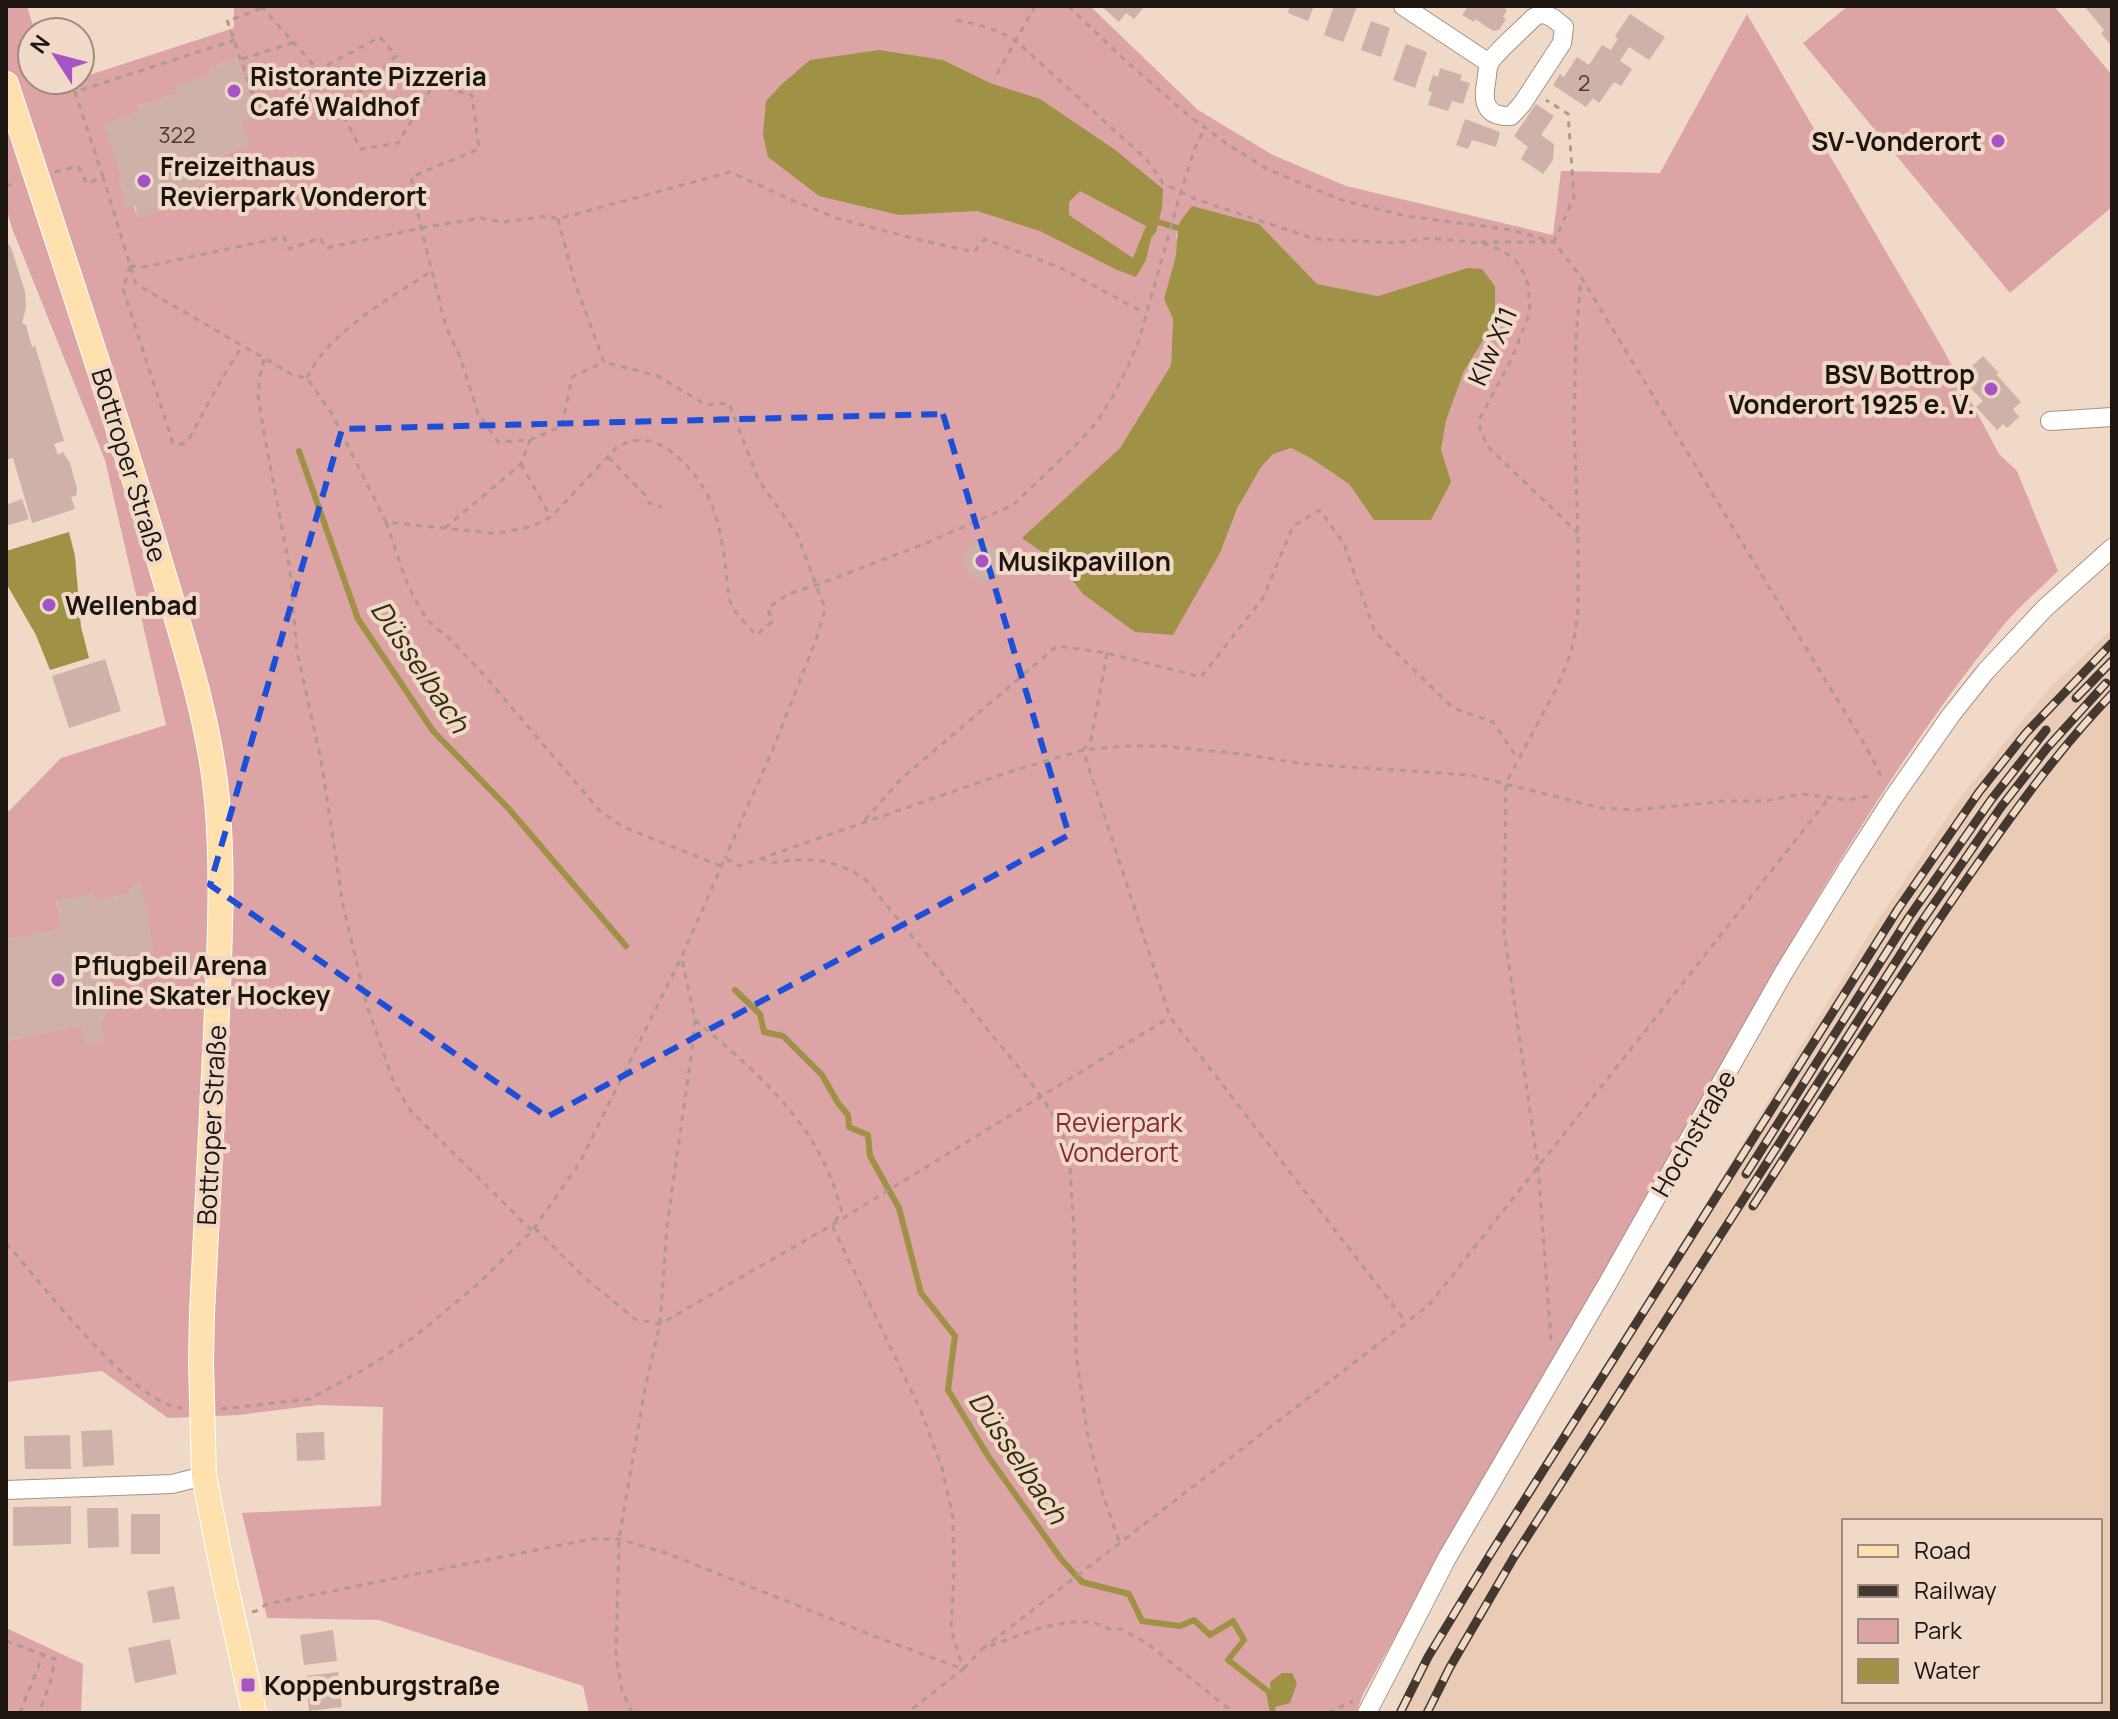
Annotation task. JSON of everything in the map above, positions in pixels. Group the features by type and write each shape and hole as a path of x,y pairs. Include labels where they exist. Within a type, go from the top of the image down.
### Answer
{"main road":[{"name":"Bottroper Straße","path":"6,84 120,431 186,652 214,770 220,894 202,1313 204,1476 254,1713"}],"street":[{"path":"1403,6 1489,63"},
{"path":"1542,13 1564,27 1562,43 1511,116 1490,110 1485,104 1483,96 1489,63 1533,18 1542,13"},
{"path":"2050,421 2112,417"},
{"name":"Hochstraße","path":"1367,1713 1447,1558 1784,972 1893,798 1986,671 2045,608 2112,548"},
{"path":"6,1490 172,1484 204,1476"}],"path":[{"path":"997,74 1035,6"},
{"path":"1068,6 1204,129 1267,169 1341,200 1406,216 1512,230 1554,242 1581,277 1866,747 1893,798"},
{"path":"259,112 230,20 261,7 318,70 325,87 294,97 289,84"},
{"name":"Klw X11","path":"956,20 981,25 1015,40 1147,160 1163,183 1195,199 1315,239 1396,243 1430,238 1469,242 1486,244 1516,261 1524,274 1530,312 1512,358 1485,405 1480,430 1489,448 1578,533"},
{"path":"6,1243 124,1375 171,1408 233,1408 310,1399 413,1338 479,1283 534,1230 579,1164 682,956 773,749 825,609 798,536 758,479 729,403 706,405 658,376 604,362 572,377 562,426 530,440 498,442 478,413 460,357 446,327 411,177 479,149 472,95 433,85 398,143 361,149 341,111 396,56 380,37 318,70"},
{"path":"96,85 235,40"},
{"path":"242,59 295,42"},
{"path":"1531,90 1568,114 1574,197 1554,242"},
{"path":"76,96 136,284 293,375 307,378 332,414 386,522 408,586 427,620 484,675 599,810 623,827 721,866"},
{"path":"386,522 504,532 533,526 551,517 563,506 617,447 641,439 665,447 694,472 708,494 718,518 730,604 756,635 772,622 768,608 788,594 929,542 1013,505 1097,422 1139,340 1172,221 1204,129"},
{"path":"65,169 78,166 87,184 103,177"},
{"path":"130,266 144,267 284,237 289,249 320,238 326,248 481,218 502,222 548,216 558,219 730,172 839,219 974,252 985,239 1061,268 1146,313"},
{"path":"558,219 575,283 604,362"},
{"path":"1469,242 1554,242"},
{"path":"130,266 123,289 173,443 180,445 189,439 242,346"},
{"path":"307,378 327,348 361,318 433,270"},
{"path":"1554,1376 1538,1166 1504,931 1506,783 1556,689 1574,640 1578,610 1578,533 1574,422 1581,277"},
{"path":"264,359 258,395 290,570 297,651 321,760 343,905 367,1006 394,1083 411,1111 585,1278 635,1319 660,1324 832,1225 1170,1017"},
{"path":"444,529 521,464 530,440"},
{"path":"608,457 649,503 662,507"},
{"path":"521,464 551,517"},
{"path":"865,821 901,779 1057,646 1107,653 1201,677 1263,598 1293,526 1320,510 1344,544 1375,632 1453,708 1493,722 1518,759"},
{"path":"1083,750 1091,740 1107,653"},
{"path":"725,858 739,866 1006,773 1083,750 1123,746 1163,746 1305,764 1470,775 1601,808 1635,810 1725,801 1763,801 1803,794 1848,800 1872,795 1893,798"},
{"path":"1083,750 1170,1017 1406,1322"},
{"path":"907,1713 963,1669 982,1649 1429,1305 1829,799"},
{"path":"761,858 770,863 830,861 849,868 867,881 1058,1121 1069,1154 1076,1353 1087,1432 1101,1489 1119,1542"},
{"path":"632,1713 622,1690 616,1656 619,1539 645,1388 660,1324 667,1226 695,1020 682,956"},
{"path":"695,1020 735,1053 772,1091 806,1133 828,1171 842,1212 832,1225"},
{"path":"832,1225 921,1411 942,1468 953,1518 951,1629 963,1669"},
{"path":"232,1613 256,1611 267,1604 591,1539 619,1539 666,1553 963,1669"},
{"path":"982,1649 1043,1627 1070,1622 1093,1622 1109,1629 1121,1629 1148,1644 1234,1713"},
{"path":"6,1641 55,1659 39,1713"},
{"path":"20,1713 43,1655"}],"highlighted area":[{"path":"943,414 1069,835 547,1117 210,885 342,429"}],"shaded area":[{"path":"2112,629 2112,1713 1396,1713 1419,1666 1689,1232 1875,924 1962,795 2049,688"}],"green space":[{"name":"Revierpark Vonderort","path":"6,6 27,6 30,16 16,16 16,96 96,96 96,73 234,28 234,6 1090,6 1198,110 1273,155 1346,186 1553,235 1561,171 1660,173 1747,14 1943,349 1999,454 2017,471 2058,571 2008,620 1955,688 1867,816 1749,1016 1401,1626 1363,1694 1356,1713 589,1713 583,1686 379,1620 267,1618 242,1513 381,1506 383,1407 318,1405 239,1415 168,1418 102,1371 6,1382 6,1041 81,1025 104,1042 100,1022 114,1001 106,960 141,884 134,885 128,894 94,901 93,894 56,901 62,929 6,940 6,813 61,758 166,725 105,460 6,207","holes":["237,59 255,115 241,120 249,146 223,154 229,174 197,185 138,217 105,124 140,112 138,106 178,93 176,87 211,75 209,68","1187,215 1317,284 1378,296 1467,268 1486,336 1464,371 1446,421 1441,450 1374,520 1349,484 1291,448 1272,454 1256,472 1220,553 1083,594 1059,564 1023,538 1120,448 1171,365 1173,319 1164,299 1176,255 1176,236 1181,220"]},
{"name":"SV-Vonderort","path":"1848,6 2054,6 2112,75 2112,207 2010,293 1803,43"},
{"path":"6,1628 83,1664 81,1713 6,1713"}],"water":[{"path":"879,50 943,60 990,83 1040,99 1114,149 1163,189 1156,232 1136,277 1040,231 977,211 899,215 819,196 768,157 763,134 766,101 810,60","holes":["1080,191 1146,226 1133,258 1069,215 1069,202"]},
{"path":"1192,206 1259,224 1317,284 1378,296 1467,268 1482,269 1495,286 1495,310 1486,336 1464,371 1446,421 1441,450 1451,482 1431,520 1374,520 1349,484 1312,459 1291,448 1273,454 1261,467 1238,507 1220,553 1173,635 1135,632 1083,594 1059,564 1022,538 1120,448 1171,365 1173,319 1164,299 1176,255 1178,228"},
{"name":"Wellenbad","path":"69,532 75,556 81,627 89,658 50,670 36,635 6,583 6,551"},
{"path":"1282,1673 1292,1673 1297,1683 1290,1703 1272,1708 1270,1682"}],"building":[{"path":"1101,6 1145,6 1134,19 1126,13 1119,22"},
{"path":"1290,6 1314,6 1308,21 1288,13"},
{"path":"1334,6 1357,7 1343,42 1324,35"},
{"path":"1468,6 1501,6 1507,10 1503,17 1506,19 1499,30 1493,31 1475,19 1474,22 1462,15"},
{"path":"2084,6 2108,6 2112,11 2112,47 2101,33 2104,30"},
{"path":"1630,14 1665,37 1649,60 1629,47 1620,61 1632,69 1621,86 1614,82 1599,103 1593,98 1586,107 1553,85 1560,74 1564,77 1577,57 1589,65 1602,45 1611,50 1618,39 1615,36"},
{"path":"1371,21 1390,28 1381,57 1361,50"},
{"path":"1406,44 1427,52 1415,88 1393,80"},
{"path":"237,59 255,115 241,120 250,146 223,154 229,174 197,185 201,198 138,218 135,206 127,208 118,179 122,178 104,124 140,112 138,106 178,93 175,86 211,75 209,68"},
{"path":"1440,68 1462,75 1460,80 1470,83 1463,104 1452,101 1448,111 1428,105 1433,75 1438,77"},
{"path":"1536,104 1554,116 1541,135 1554,144 1553,160 1543,174 1521,159 1528,147 1514,136"},
{"path":"1465,119 1500,132 1496,147 1472,140 1468,149 1456,145"},
{"path":"6,240 25,292 26,308 22,323 26,325 32,347 35,346 64,441 54,444 58,455 63,452 70,463 77,489 76,496 71,497 75,509 32,523 13,458 6,460"},
{"name":"BSV Bottrop Vonderort 1925 e. V.","path":"1983,356 2021,402 2013,409 2019,417 2007,428 2003,424 1997,430 1976,407 1983,401 1960,377"},
{"path":"22,499 29,519 6,526 6,505"},
{"name":"Musikpavillon","path":"987,541 995,548 1003,567 982,584 968,573 963,555 973,543"},
{"path":"105,659 121,711 69,728 52,676"},
{"name":"Pflugbeil Arena Inline Skater Hockey","path":"141,884 154,950 106,960 114,1001 100,1022 104,1042 85,1046 81,1025 6,1041 6,940 62,929 56,901 93,893 94,901 128,894 134,885"},
{"path":"112,1430 114,1465 83,1467 81,1431"},
{"path":"324,1432 325,1460 297,1461 296,1433"},
{"path":"70,1435 71,1469 25,1469 24,1436"},
{"path":"71,1506 71,1544 13,1546 13,1507"},
{"path":"87,1508 118,1508 119,1547 88,1548"},
{"path":"131,1514 160,1514 160,1554 131,1554"},
{"path":"174,1586 180,1619 153,1623 147,1591"},
{"path":"333,1630 337,1661 304,1665 300,1635"},
{"path":"170,1639 177,1674 135,1683 128,1648"},
{"path":"338,1672 342,1707 309,1711 305,1676"}],"waterway":[{"path":"1158,222 1178,228"},
{"name":"Düsselbach","path":"299,451 358,619 433,731 509,809 626,946"},
{"name":"Düsselbach","path":"735,990 760,1014 764,1032 783,1036 822,1075 848,1115 849,1127 868,1135 870,1156 899,1208 921,1293 955,1336 948,1390 988,1456 1061,1559 1082,1582 1129,1594 1142,1621 1180,1626 1194,1620 1210,1635 1233,1621 1244,1640 1228,1660 1269,1692 1273,1713"}],"railway":[{"path":"1400,1713 1428,1657 1491,1553 1898,909 1979,792 2026,733 2112,643"},
{"path":"2076,698 2112,661"},
{"path":"1427,1713 1514,1557 1920,924 2001,807 2047,748 2106,683"},
{"path":"1753,1206 1969,876 2019,805 2112,694"},
{"path":"1746,1174 1909,917 1991,800 2046,730"}],"place":[{"name":"Ristorante Pizzeria Café Waldhof","path":"234,91"},
{"name":"SV-Vonderort","path":"1998,141"},
{"name":"Freizeithaus Revierpark Vonderort","path":"144,181"},
{"name":"BSV Bottrop Vonderort 1925 e. V.","path":"1991,389"},
{"name":"Musikpavillon","path":"982,561"},
{"name":"Wellenbad","path":"49,605"},
{"name":"Pflugbeil Arena Inline Skater Hockey","path":"58,980"},
{"name":"Koppenburgstraße","path":"248,1685"}]}
